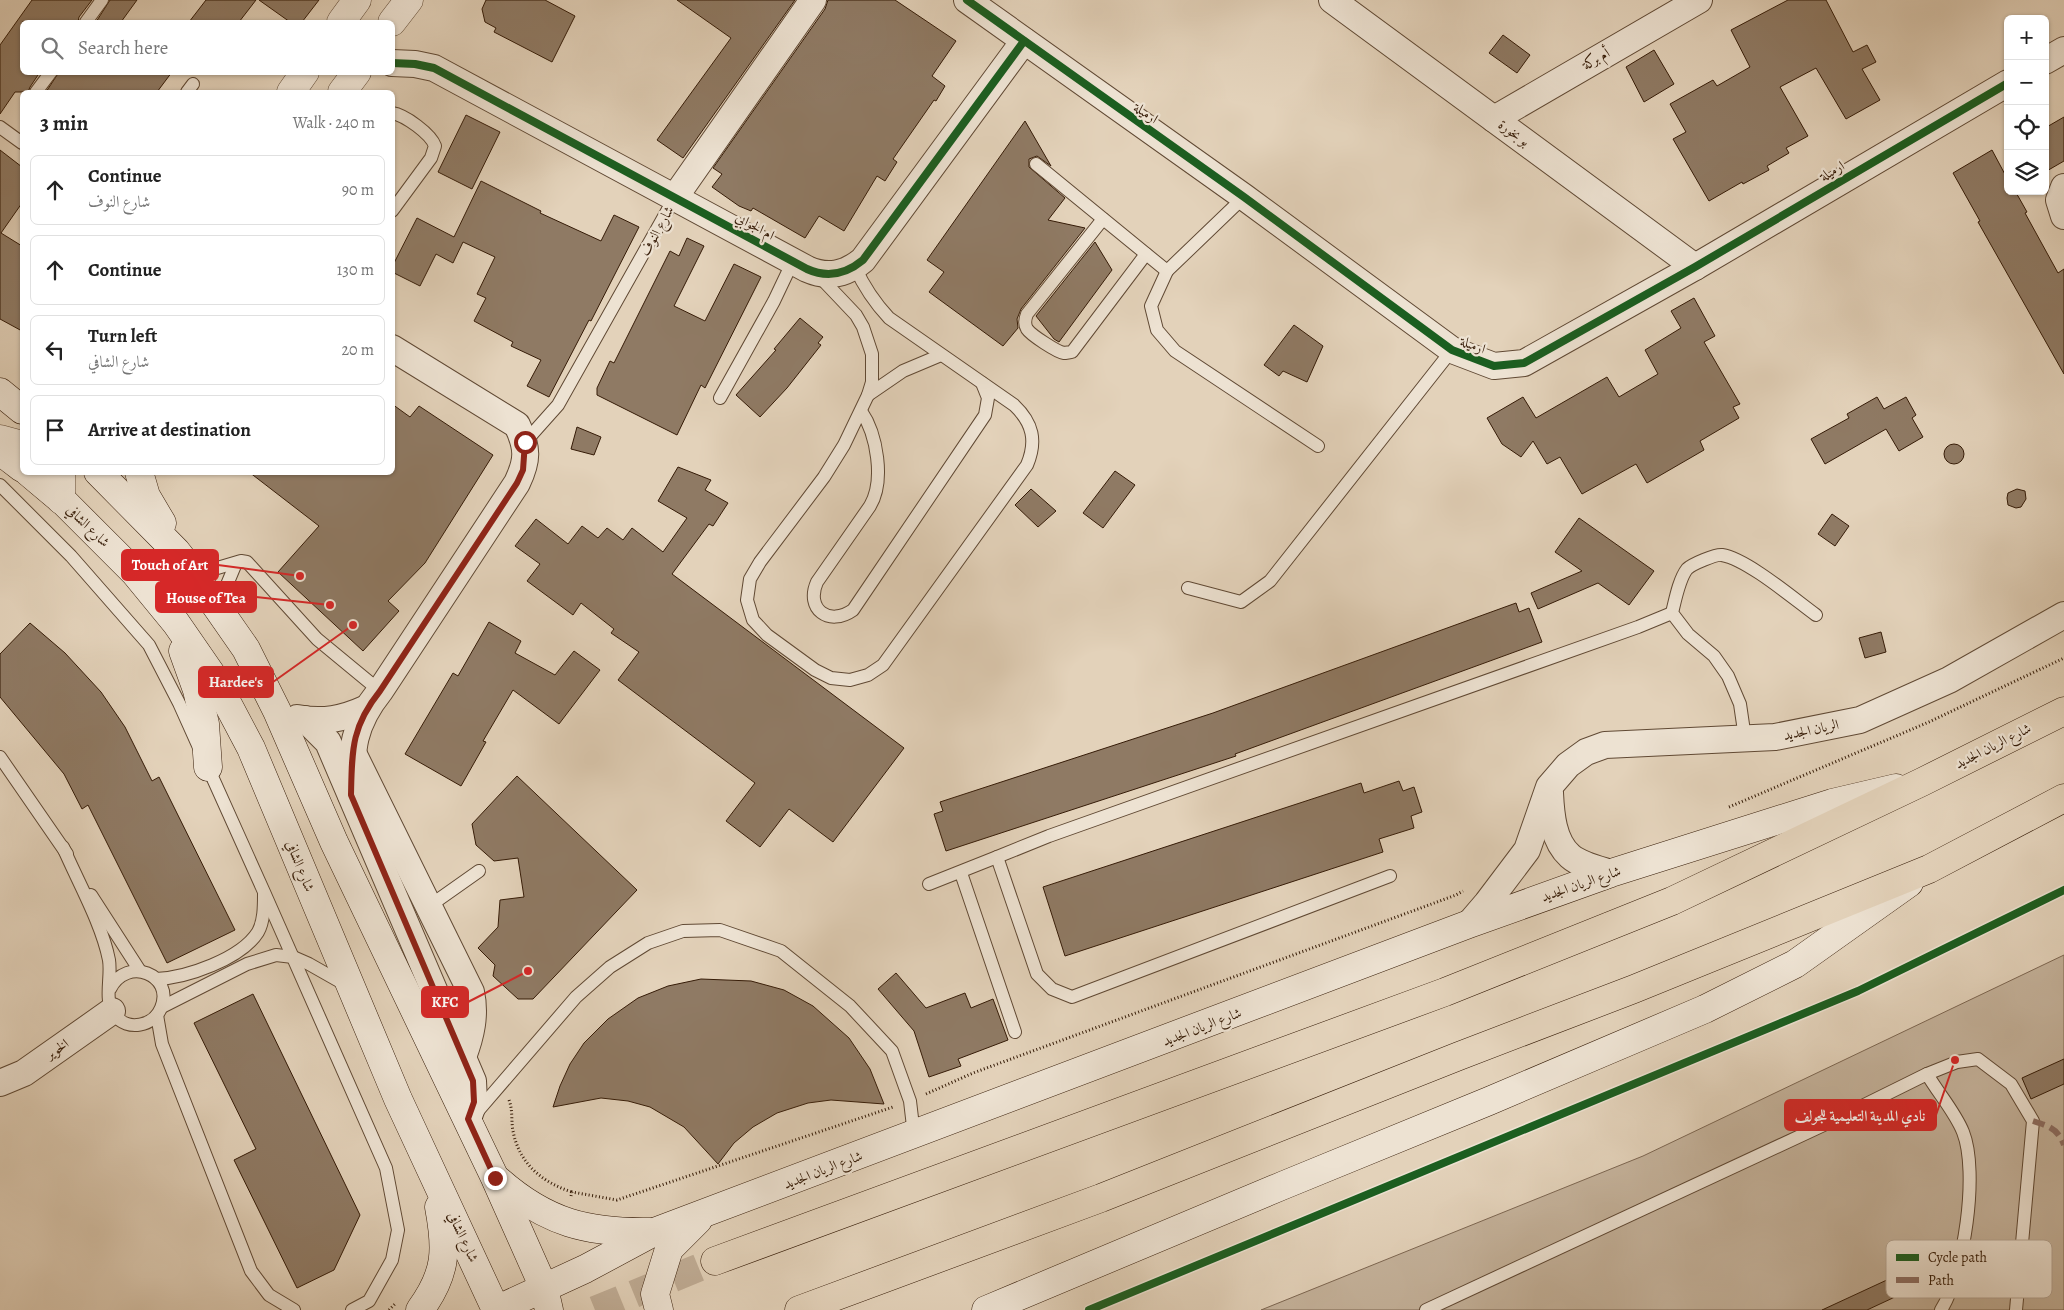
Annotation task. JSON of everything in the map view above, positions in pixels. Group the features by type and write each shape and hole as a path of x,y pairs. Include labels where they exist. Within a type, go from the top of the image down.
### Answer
{"highway":[{"name":"شارع الريان الجديد","path":"715,1261 1445,992 1672,901 1922,782 2064,710"},
{"path":"799,1310 1101,1198 1459,1056 1634,989 1929,869 2064,798"}],"main road":[{"path":"342,20 357,0"},
{"path":"393,20 408,0"},
{"path":"292,90 303,75"},
{"path":"344,90 355,75"},
{"path":"0,391 20,391"},
{"path":"0,391 20,408"},
{"path":"0,439 20,444"},
{"path":"0,451 20,466"},
{"name":"شارع الشافي","path":"32,475 61,500 136,573 176,623 214,678 251,748 398,1099 496,1310"},
{"path":"61,475 61,500"},
{"path":"101,475 184,561"},
{"path":"140,475 146,496 184,561 246,649 277,711 334,842 495,1178 546,1299"},
{"path":"176,623 205,724 208,767"},
{"name":"شارع الريان الجديد","path":"496,1310 546,1299 585,1269 654,1232 1469,924 1611,873 1832,803 1922,782"},
{"path":"986,1310 1705,1009 1795,964 1929,869"},
{"path":"420,1310 438,1280 445,1256 444,1230 432,1169"},
{"path":"495,1178 521,1200 566,1223 617,1233 654,1232"},
{"path":"659,1310 655,1294 669,1249 702,1215"}],"street":[{"name":"شارع النوف","path":"676,197 813,0"},
{"name":"ارميلة","path":"967,0 1244,197 1452,350 1494,366 1524,362 1695,267 2004,85"},
{"name":"بو بخورة","path":"1332,0 1695,267"},
{"name":"أم بركة","path":"1494,119 1698,0"},
{"path":"855,267 863,260 1024,41"},
{"path":"2047,60 2064,50"},
{"name":"ام الجوابي","path":"395,63 415,64 434,68 804,267 835,274 855,267"},
{"path":"2064,187 2059,200 2064,216"},
{"path":"351,795 352,751 357,730 373,699 517,483 523,470 525,442 518,425 395,350"},
{"name":"الريان الجديد","path":"1469,924 1487,904 1527,850 1550,787 1568,766 1586,752 1604,745 1775,737 1860,720 1949,680 2064,615"},
{"path":"277,711 289,716 318,720 352,715 373,699"},
{"path":"318,720 352,751 471,992 474,1008 472,1029 463,1057"},
{"path":"318,720 473,1081 475,1092 472,1111 468,1120"},
{"path":"1550,787 1551,819 1562,847 1571,857 1611,873"},
{"name":"الخوير","path":"0,1083 24,1073 111,1000"}],"lane":[{"path":"87,20 102,0"},
{"path":"38,90 49,75"},
{"path":"395,114 403,117 429,135 435,146 435,152 395,208"},
{"path":"0,127 20,142"},
{"path":"1036,164 1167,271"},
{"name":"شارع النوف","path":"525,442 558,405 676,197"},
{"path":"1244,197 1167,271 1152,306 1157,330 1175,351 1318,446"},
{"path":"1103,219 1027,314 1025,320 1026,328 1031,333 1059,351 1065,353 1072,352 1146,254"},
{"path":"720,398 774,301 804,267 856,315 863,327 868,340 873,368 872,382 868,395 844,445 824,477 760,562 750,580 747,600 753,620 767,635 815,670 831,678 850,680 868,675 883,664 1027,465 1033,446 1031,426 1024,414 982,382 889,318 863,286 855,267"},
{"path":"1188,588 1241,602 1270,581 1452,350"},
{"path":"868,395 902,371 941,355"},
{"path":"861,411 867,420 873,439 878,482 870,506 817,582 813,591 814,601 818,609 826,615 835,618 845,616 853,610 985,415 988,398 982,382"},
{"path":"0,485 71,556 150,645 208,767 386,1168 398,1230 390,1266 369,1301 352,1310"},
{"path":"1672,613 1687,569 1700,561 1721,554 1743,562 1816,615"},
{"path":"184,561 214,569 241,561 247,562 373,699"},
{"path":"220,612 226,587 236,563"},
{"path":"1672,613 1688,634 1714,656 1728,676 1740,704 1745,738"},
{"path":"929,884 961,873 1049,836 1619,634 1672,613"},
{"path":"0,756 63,847 110,927 140,971"},
{"path":"63,847 101,934 108,959 111,1000 123,1022 141,1025 150,1021 160,1011 247,964 276,956 293,958 309,964 351,988"},
{"path":"997,857 1037,974 1052,989 1072,997 1390,876"},
{"path":"428,907 480,871"},
{"path":"961,873 1015,1032"},
{"path":"156,979 172,978 212,964 241,950 258,931 263,918 264,892"},
{"path":"468,1120 576,997 610,967 648,943 683,931 720,930 781,951 850,1006 892,1051 910,1101 914,1135"},
{"path":"111,1000 114,981 121,974 130,971 140,971 156,979 163,997 160,1011 162,1044 251,1271 269,1296 294,1310"},
{"path":"1426,1310 1819,1127 1927,1074 1956,1062 1978,1059 2011,1084 2033,1121 2022,1240"},
{"path":"1927,1074 1963,1132 1968,1150 1970,1203 1964,1240"},
{"path":"1941,1310 1947,1298"}],"path":[{"path":"1726,808 1928,722 2064,658"},
{"path":"503,1082 510,1103 512,1130 520,1154 533,1171 555,1186 572,1192 617,1200 910,1101 973,1073 1456,895 1464,890"},
{"path":"566,1223 572,1192"}],"shaded area":[{"path":"2064,955 2064,1310 1261,1310 1643,1156"}],"building":[{"path":"32,0 92,0 78,20 20,20 20,75 38,75 29,90 15,92 0,114 0,45"},
{"path":"110,0 137,0 122,20 97,20"},
{"path":"206,0 256,0 241,20 191,20"},
{"path":"259,0 319,0 304,20 287,20"},
{"path":"486,0 545,0 575,16 552,62 494,32 496,28 485,22 482,9"},
{"path":"677,0 795,0 683,158 657,140 731,38"},
{"path":"828,0 895,0 956,41 932,76 945,86 893,159 897,162 885,181 877,176 844,231 819,216 805,238 753,208 751,211 739,206 712,187 722,174 713,168 825,9"},
{"path":"1788,0 1826,0 1853,52 1867,45 1876,62 1862,69 1880,100 1846,119 1816,68 1780,87 1808,136 1786,148 1789,153 1767,166 1769,170 1743,184 1742,182 1709,201 1673,139 1686,132 1670,104 1713,80 1717,86 1750,67 1731,30"},
{"path":"1503,35 1530,55 1517,73 1489,53"},
{"path":"1654,50 1674,84 1644,102 1626,67"},
{"path":"57,75 170,75 158,90 47,90"},
{"path":"466,115 500,132 472,189 438,172"},
{"path":"2064,117 2064,161 2049,170 2049,150 2049,126"},
{"path":"1025,121 1051,166 1037,156 1029,159 1029,167 1065,198 1048,220 1085,228 1021,309 1017,319 1018,328 1003,346 929,292 944,272 927,260"},
{"path":"0,150 20,165 20,206 1,233 20,245 20,330 0,319"},
{"path":"1992,150 2004,172 2004,195 2017,195 2058,273 2064,269 2064,374 1978,222 1980,221 1953,173"},
{"path":"481,181 541,211 540,213 601,241 614,215 639,227 591,321 589,320 549,397 527,386 541,360 511,346 513,342 474,321 486,298 477,294 495,257 463,242 453,263 436,254 420,286 395,274 395,261 417,218 454,237"},
{"path":"687,238 704,246 674,306 705,321 734,264 761,277 705,388 701,385 677,435 597,395 597,388 610,361 614,363 670,251 679,256"},
{"path":"1095,242 1112,270 1059,342 1054,339 1036,316"},
{"path":"1694,298 1715,336 1704,342 1740,404 1733,407 1739,418 1700,441 1704,450 1647,483 1636,464 1582,494 1560,457 1547,464 1533,441 1521,457 1502,444 1487,418 1523,397 1536,418 1607,377 1619,397 1658,374 1645,350 1681,328 1671,311"},
{"path":"800,318 823,337 818,343 821,345 787,388 760,417 736,395 776,350 774,349"},
{"path":"1294,325 1323,346 1307,382 1283,371 1279,376 1264,365"},
{"path":"1877,397 1884,409 1906,397 1916,415 1912,418 1923,437 1899,451 1886,429 1825,464 1811,439 1849,418 1847,414"},
{"path":"395,406 410,417 419,406 493,455 425,563 388,601 399,611 363,651 278,572 319,526 253,475 395,475"},
{"path":"577,427 601,437 594,455 571,449"},
{"path":"1954,444 1961,447 1964,454 1961,461 1954,464 1947,461 1944,454 1947,447"},
{"path":"678,467 711,480 705,490 728,503 713,526 709,524 672,574 904,748 833,842 789,809 760,847 726,821 755,783 618,680 639,652 611,633 614,629 581,603 573,615 527,581 540,564 515,546 536,519 568,544 582,526 598,538 607,528 623,540 632,528 663,552 687,518 658,501"},
{"path":"1115,471 1135,485 1103,528 1083,513"},
{"path":"1031,489 1056,511 1038,527 1015,505"},
{"path":"2017,489 2025,491 2026,499 2021,507 2016,508 2008,505 2007,498 2008,493"},
{"path":"1832,514 1849,526 1835,546 1818,534"},
{"path":"1579,518 1654,571 1629,605 1598,583 1538,609 1531,593 1582,571 1555,552"},
{"path":"1516,603 1519,612 1529,608 1542,642 1235,754 1236,756 946,851 934,814 943,811 940,802 1213,713"},
{"path":"489,622 521,641 515,653 555,675 574,651 600,670 559,724 513,690 483,741 486,742 461,786 405,754 453,673 458,676"},
{"path":"30,623 65,653 101,692 125,727 152,781 159,777 235,930 167,963 88,805 82,809 64,774 0,697 0,654"},
{"path":"1881,632 1886,652 1865,658 1859,638"},
{"path":"517,776 637,890 533,999 518,999 493,976 495,965 478,948 498,927 500,900 524,897 518,858 494,861 476,845 472,824"},
{"path":"1399,781 1403,791 1414,787 1422,812 1411,816 1414,828 1379,839 1383,852 1065,956 1043,887 1361,783 1364,793"},
{"path":"896,973 926,1008 965,993 971,1008 993,999 1008,1040 958,1059 961,1066 929,1077 914,1031 878,989"},
{"path":"701,979 751,981 784,990 813,1006 849,1038 870,1069 884,1104 831,1100 808,1103 777,1113 753,1127 734,1143 718,1164 684,1127 650,1107 628,1101 601,1098 553,1107 570,1064 584,1043 608,1019 638,998 668,986"},
{"path":"253,994 360,1215 334,1270 297,1288 234,1160 256,1149 194,1023"},
{"path":"2064,1059 2064,1084 2031,1099 2022,1078"},
{"path":"1886,1280 1886,1298 1893,1298 1867,1310 1822,1310"}],"tunnel":[{"path":"595,1310 715,1261"}],"marked path":[{"path":"2033,1121 2056,1132 2064,1145"}],"cycle path":[{"path":"967,0 1244,197 1452,350 1494,366 1524,363 1695,267 2004,85"},
{"path":"395,63 415,64 434,68 807,269 822,274 836,274 849,269 863,260 1024,41"},
{"path":"1089,1310 1858,991 2064,890"}],"place":[{"name":"Touch of Art","path":"300,576"},
{"name":"House of Tea","path":"330,605"},
{"name":"Hardee's","path":"353,625"},
{"name":"KFC","path":"528,971"},
{"name":"نادي المدينة التعليمية للجولف","path":"1955,1060"}],"route":[{"path":"495,1178 468,1119 474,1102 473,1081 351,795 352,751 357,730 367,708 517,483 523,470 526,456 525,442"}]}
